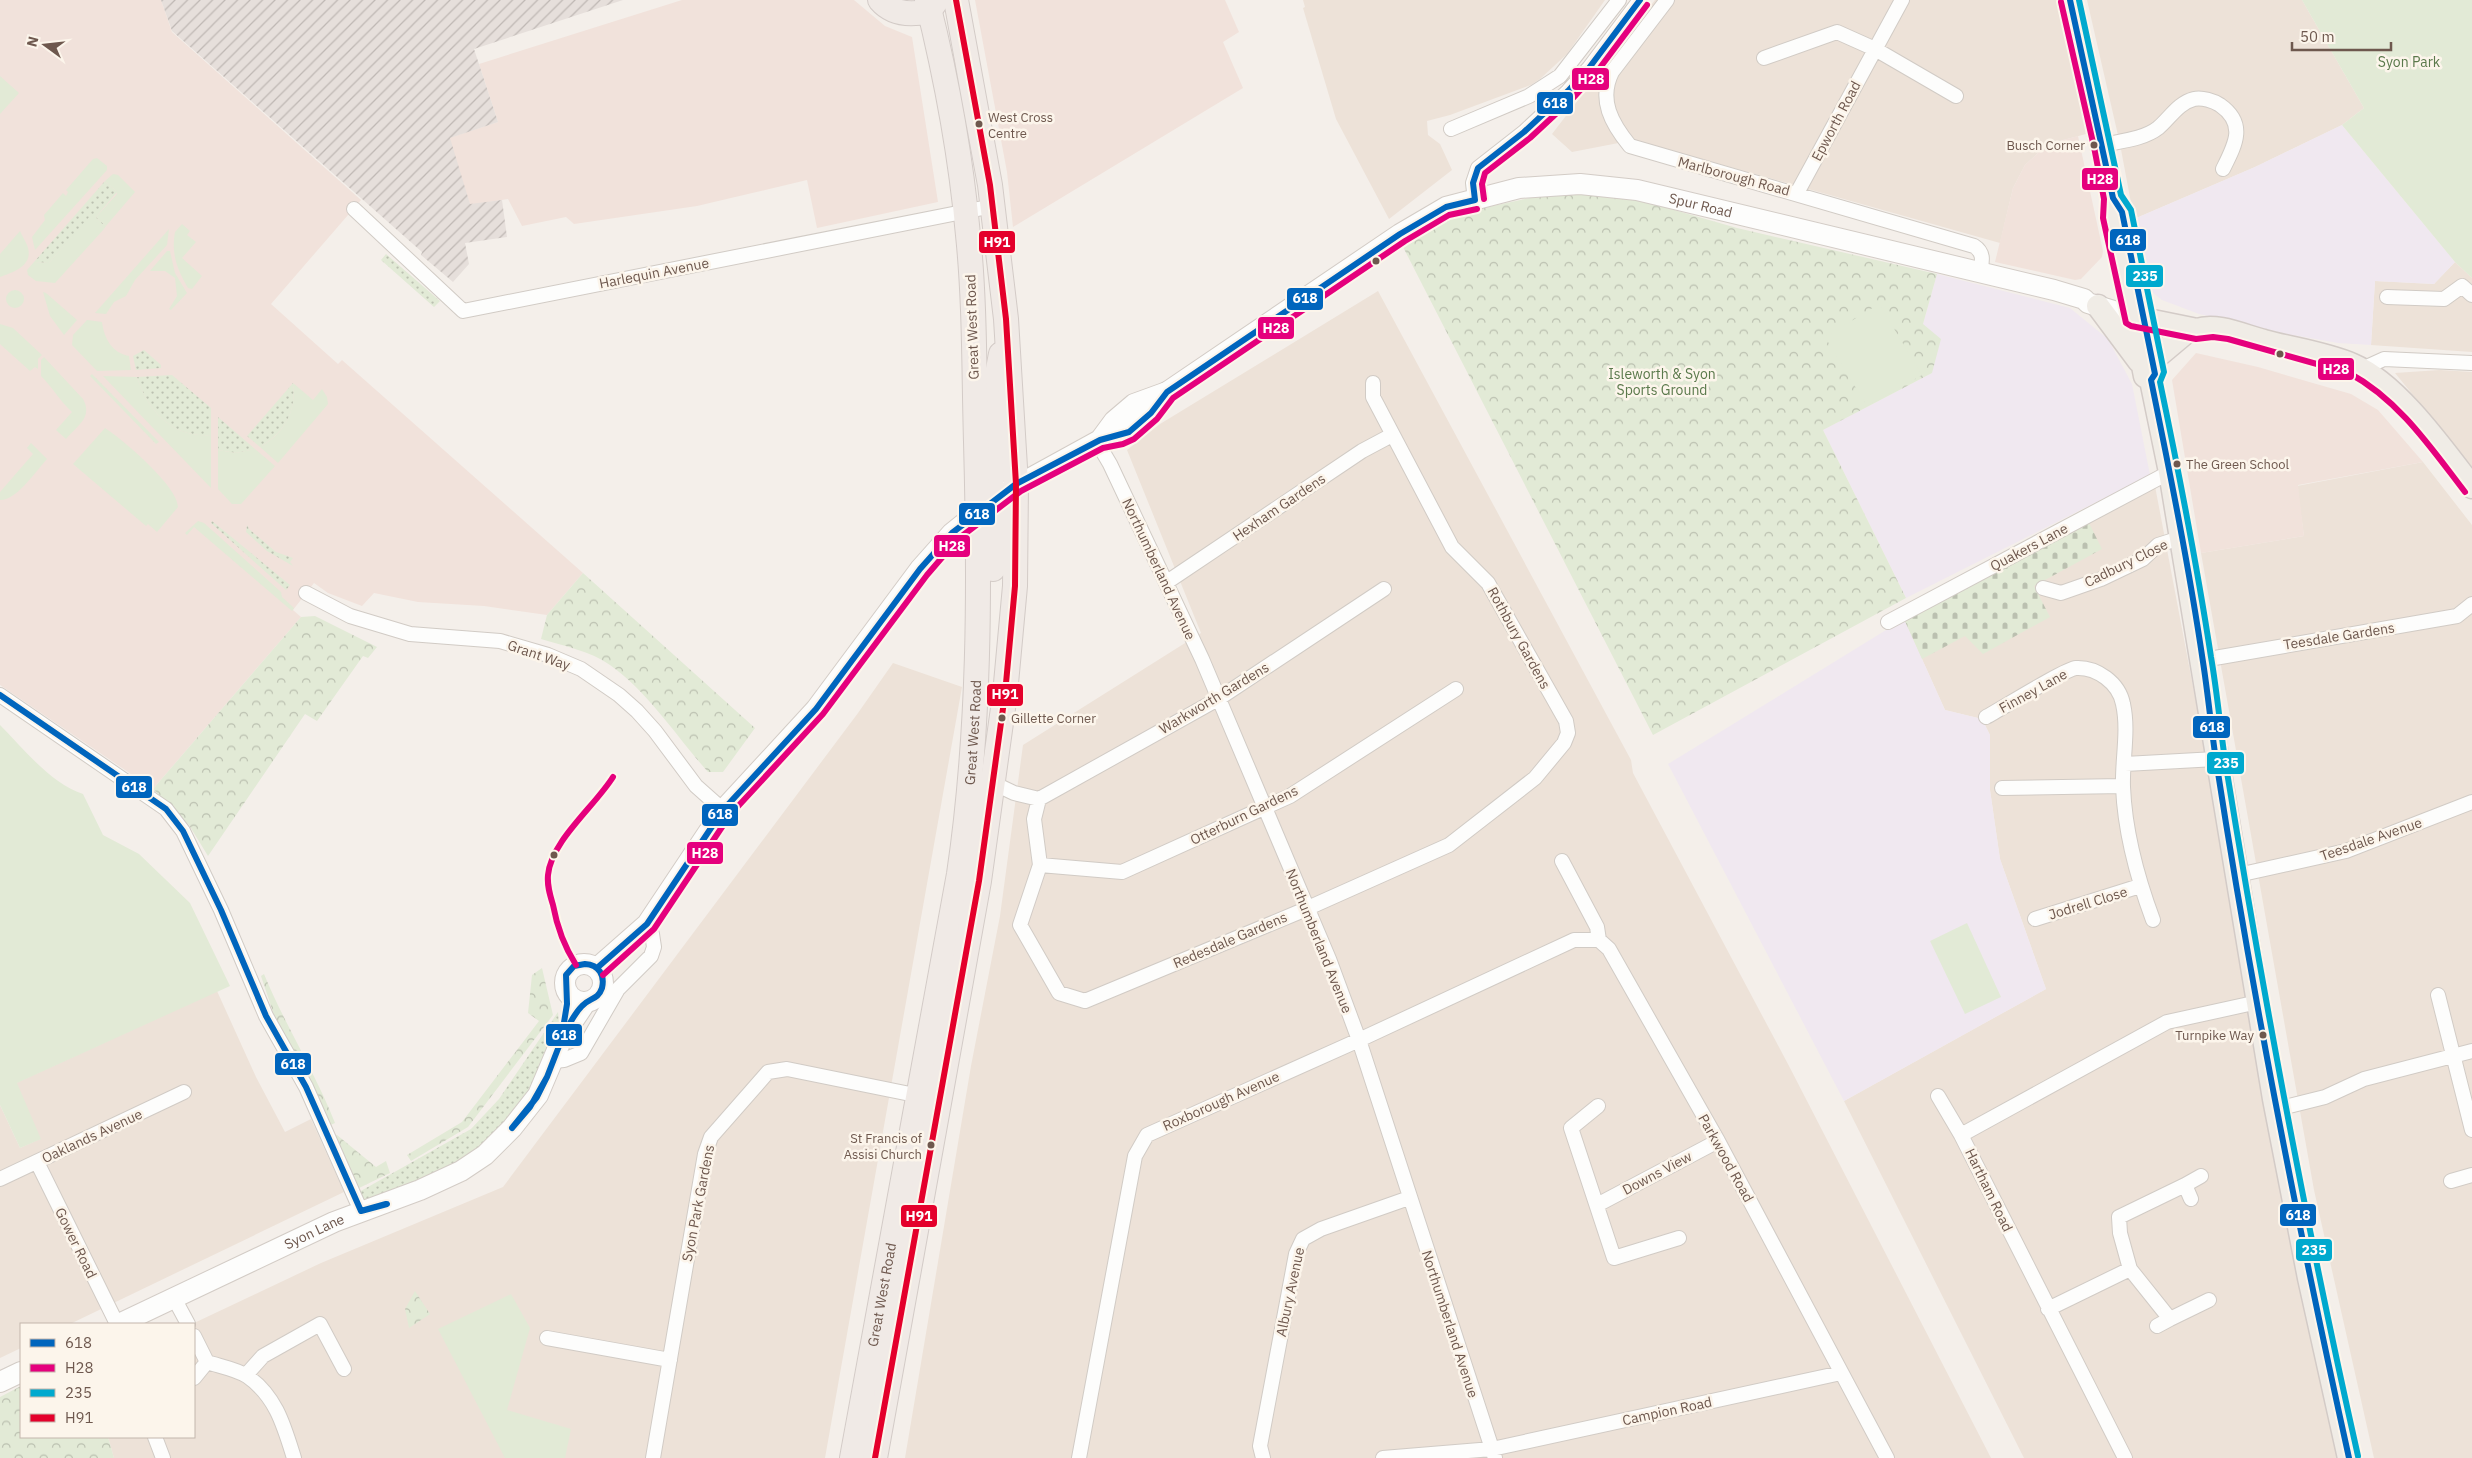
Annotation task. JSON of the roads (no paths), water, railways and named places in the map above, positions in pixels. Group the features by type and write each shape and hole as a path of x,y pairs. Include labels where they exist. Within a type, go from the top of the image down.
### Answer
{"highway":[{"path":"880,0 888,8 899,12 920,13 931,4"},
{"name":"Great West Road","path":"875,1458 978,890 1005,694 1014,586 1016,484 1007,326 993,206 956,0"},
{"name":"Great West Road","path":"852,1458 920,1096 969,810 975,674 978,511 969,245 966,211 931,4"},
{"path":"978,511 987,493 994,461 996,441 995,388 1007,326"},
{"path":"975,674 993,610 993,545 997,523 1003,506 1016,484"}],"main road":[{"path":"2070,0 2103,145 2113,198 2112,216 2138,312 2170,472 2180,538 2203,660 2216,759 2238,875 2277,1109 2309,1278 2349,1458"},
{"name":"Spur Road","path":"1098,441 1121,436 1129,432 1151,413 1167,392 1400,234 1446,207 1519,188 1580,184 1637,190 2138,312"},
{"path":"2091,302 2149,369"},
{"path":"2138,312 2198,328 2328,357 2362,369 2385,384 2472,487"},
{"path":"2149,369 2198,328"},
{"path":"597,968 647,924 723,810 816,709 920,569 952,533 978,511 1016,484 1098,441"},
{"path":"579,964 592,964 597,968 603,979 601,992 598,997 577,999 564,982 569,970 579,964"},
{"name":"Syon Lane","path":"120,1323 361,1211 378,1207 420,1190 461,1171 485,1155 530,1107 538,1095 554,1061 577,999"},
{"path":"0,1382 20,1372"}],"street":[{"path":"1451,129 1529,96 1560,76 1619,0"},
{"path":"1475,200 1474,183 1478,168 1524,132 1568,91 1589,68 1640,0"},
{"name":"Marlborough Road","path":"1667,0 1612,72 1607,82 1605,92 1609,113 1618,131 1630,146 1974,246 1981,250 1980,274"},
{"name":"Epworth Road","path":"1797,194 1902,0"},
{"path":"1764,58 1837,32 1875,49 1956,96"},
{"path":"2103,145 2147,134 2158,127 2179,106 2195,98 2214,102 2229,112 2237,127 2234,148 2223,170"},
{"name":"Harlequin Avenue","path":"354,209 462,311 993,206"},
{"path":"2387,297 2444,299 2462,286 2472,295"},
{"path":"2362,369 2384,359 2472,363"},
{"name":"Rothbury Gardens","path":"1373,383 1373,396 1452,546 1488,583 1566,721 1568,733 1564,743"},
{"name":"Hexham Gardens","path":"1166,582 1362,451 1392,435"},
{"name":"Northumberland Avenue","path":"1098,441 1166,582 1218,699 1307,908 1359,1040 1493,1454"},
{"name":"Quakers Lane","path":"1888,622 2170,472"},
{"name":"Cadbury Close","path":"2044,588 2060,593 2101,579 2143,559 2158,545 2180,538"},
{"name":"Warkworth Gardens","path":"1039,799 1218,699 1384,589"},
{"name":"Grant Way","path":"309,590 331,607 350,616 410,634 500,641 548,655 581,669 619,695 637,711 656,731 696,786 723,810"},
{"name":"Teesdale Gardens","path":"2203,660 2457,616 2472,604"},
{"name":"Finney Lane","path":"1986,717 2074,668 2093,670 2111,681 2123,703 2123,786 2129,847 2140,886 2153,920"},
{"name":"Otterburn Gardens","path":"1040,865 1122,872 1290,796 1456,689"},
{"path":"0,695 160,805 183,831 221,910 266,1016 306,1088 361,1211"},
{"name":"Redesdale Gardens","path":"1039,799 1034,818 1040,865 1020,925 1059,992 1085,1001 1449,846 1535,778 1564,743"},
{"path":"2124,764 2216,759"},
{"path":"993,783 1014,793 1039,799"},
{"path":"2002,788 2123,786"},
{"name":"Teesdale Avenue","path":"2238,875 2346,851 2472,802"},
{"name":"Parkwood Road","path":"1562,861 1597,927 1599,940 1610,949 1718,1141 1887,1458"},
{"name":"Jodrell Close","path":"2035,920 2140,886"},
{"path":"554,1061 564,1060 581,1053 618,989 651,956 654,947 652,934 647,924"},
{"name":"Roxborough Avenue","path":"1080,1458 1135,1156 1146,1134 1359,1040 1574,940 1599,940"},
{"path":"2438,995 2472,1130"},
{"name":"Hartham Road","path":"2125,1458 2048,1309 1962,1135 2168,1022 2258,1002"},
{"path":"2277,1109 2311,1102 2364,1079 2472,1051"},
{"name":"Syon Park Gardens","path":"653,1458 706,1154 711,1137 768,1072 787,1069 920,1096"},
{"name":"Oaklands Avenue","path":"0,1179 184,1092"},
{"path":"1938,1096 1962,1135"},
{"path":"1598,1106 1572,1128 1614,1258 1679,1238"},
{"name":"Downs View","path":"1597,1205 1718,1141"},
{"name":"Gower Road","path":"36,1162 117,1323"},
{"path":"2451,1181 2472,1175"},
{"path":"2170,1319 2130,1269 2120,1233 2119,1217 2201,1176"},
{"path":"2185,1185 2191,1199"},
{"name":"Albury Avenue","path":"1263,1458 1260,1446 1296,1254 1303,1239 1321,1229 1409,1198"},
{"path":"2048,1309 2130,1269"},
{"path":"174,1298 187,1323"},
{"path":"2157,1326 2209,1300"},
{"path":"246,1375 263,1356 320,1324 344,1369"},
{"path":"195,1338 207,1362 246,1375 268,1395 281,1416 294,1458"},
{"path":"547,1338 670,1360"},
{"path":"195,1377 207,1362"},
{"name":"Campion Road","path":"1493,1454 1842,1373"},
{"path":"155,1438 163,1458"},
{"path":"1383,1458 1493,1454"}],"place":[{"name":"West Cross Centre","path":"979,124"},
{"name":"Busch Corner","path":"2094,145"},
{"name":"The Green School","path":"2177,464"},
{"name":"Gillette Corner","path":"1002,718"},
{"name":"Turnpike Way","path":"2263,1035"},
{"name":"St Francis of Assisi Church","path":"931,1145"}],"park label":[{"name":"Syon Park","path":"2409,62"},
{"name":"Isleworth & Syon Sports Ground","path":"1662,382"}]}
